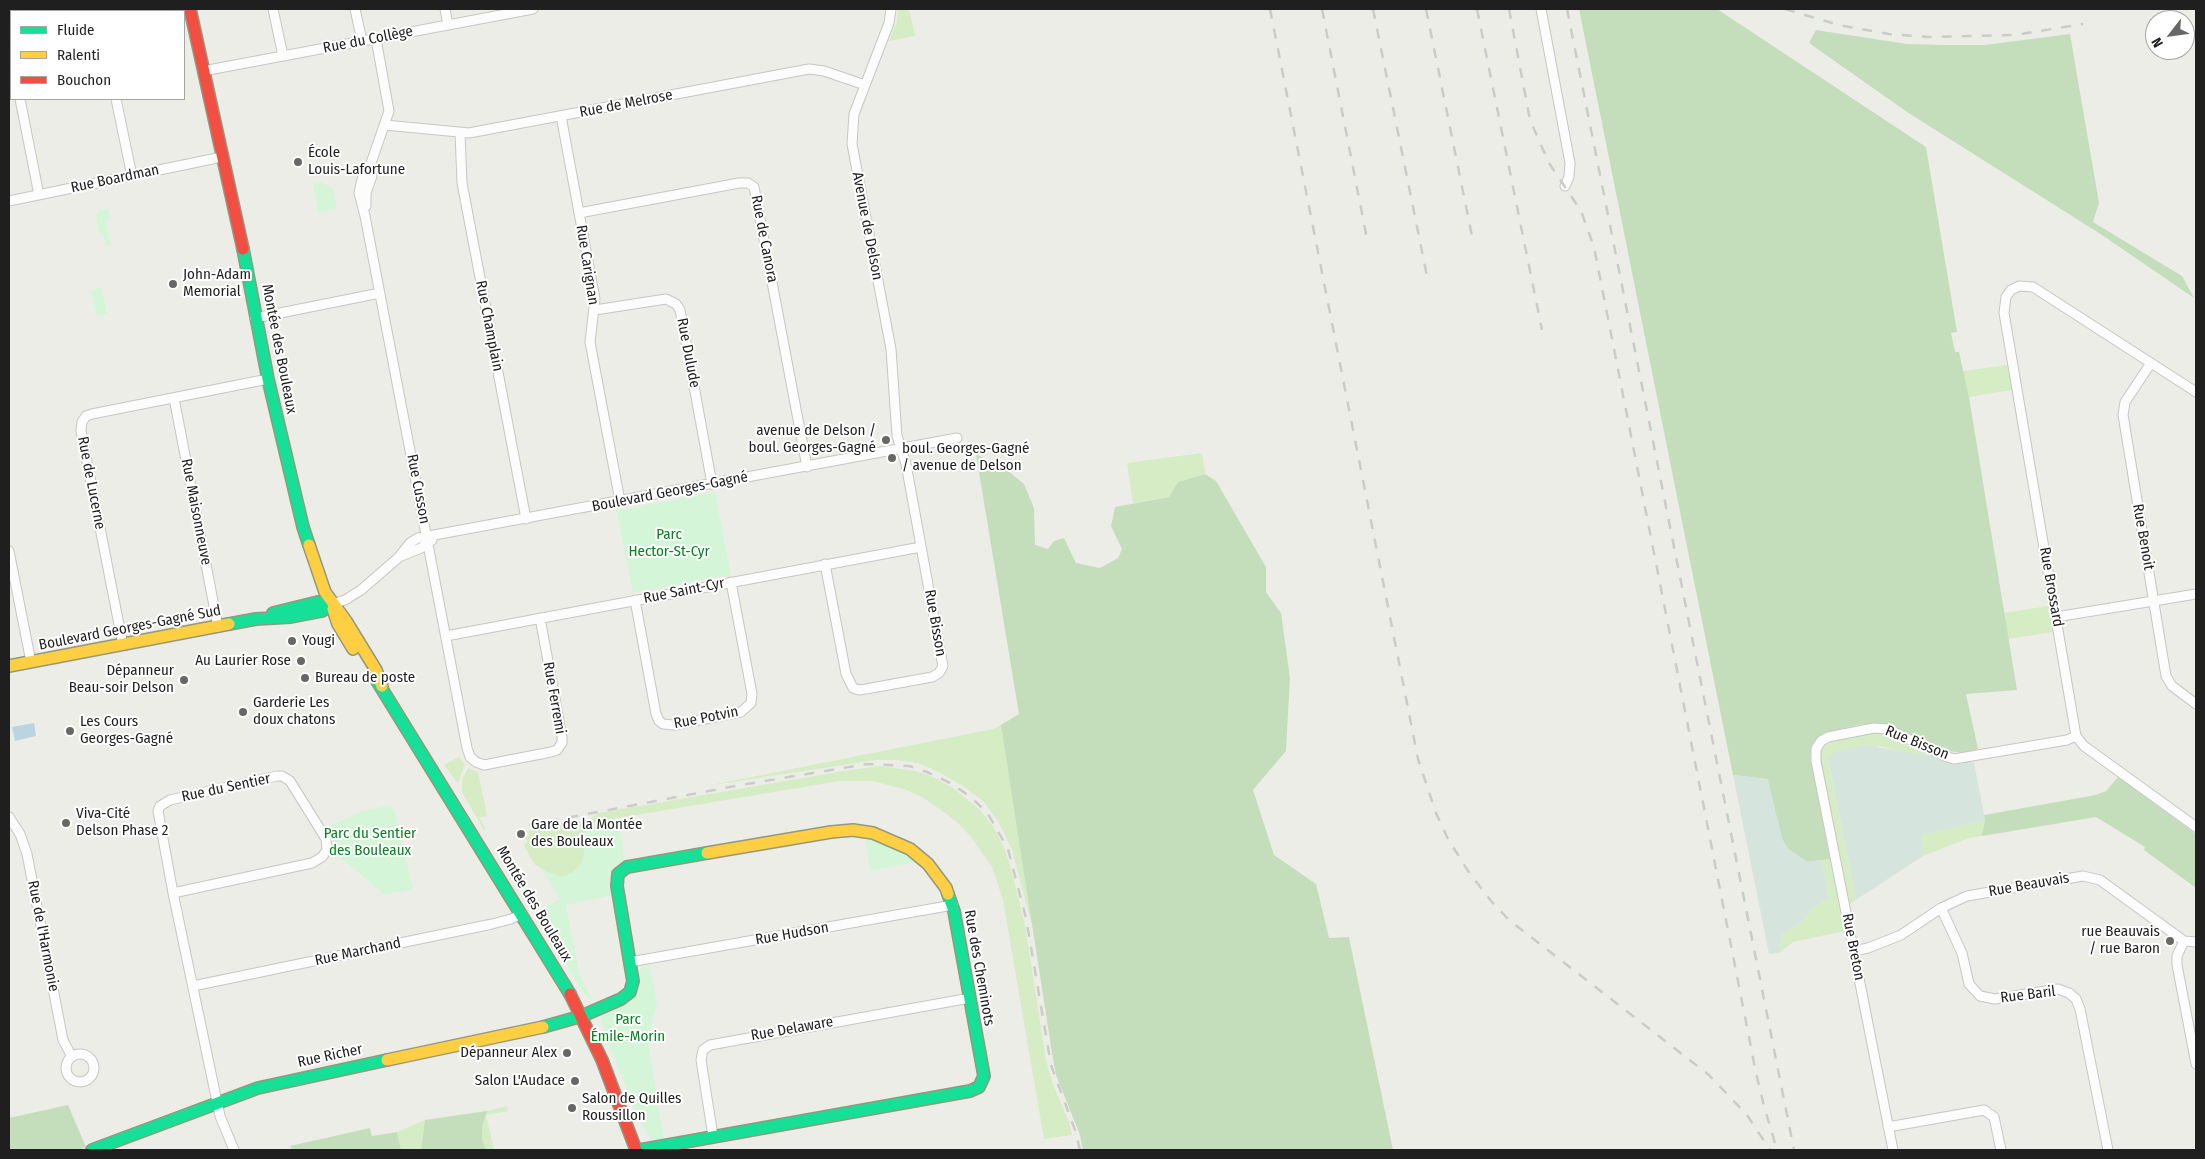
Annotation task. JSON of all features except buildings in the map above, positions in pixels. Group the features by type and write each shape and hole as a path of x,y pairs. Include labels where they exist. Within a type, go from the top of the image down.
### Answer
{"street":[{"name":"Montée des Bouleaux","path":"190,9 252,295 268,379 303,527 325,591 332,604 338,624 368,673 382,686 522,914 582,1016 608,1074 636,1150"},
{"path":"273,9 282,56"},
{"path":"355,9 362,41"},
{"path":"445,9 448,25"},
{"name":"Rue du Collège","path":"204,71 533,9"},
{"name":"Avenue de Delson","path":"891,9 889,23 852,122 852,144 891,349 897,436 901,449"},
{"path":"1541,9 1570,163 1569,177 1565,186"},
{"name":"Rue Cusson","path":"376,39 389,107 385,125 370,166 364,172 360,188 360,200 365,216 468,753 472,760"},
{"name":"Rue de Melrose","path":"385,125 460,133 809,69 818,69 865,85"},
{"path":"20,100 39,195"},
{"path":"116,100 132,176"},
{"name":"Rue Carignan","path":"561,116 595,299 590,342 620,501"},
{"name":"Rue Champlain","path":"460,133 462,183 526,519"},
{"name":"Rue Boardman","path":"9,201 222,157"},
{"name":"Rue de Canora","path":"579,213 739,183 748,183 754,187 808,467"},
{"name":"Rue Brossard","path":"2076,736 2004,313 2005,301 2011,290 2019,286 2033,287 2151,364"},
{"path":"255,318 380,294"},
{"name":"Rue Dulude","path":"595,310 666,299 676,304 680,310 712,484"},
{"path":"2151,364 2196,392"},
{"name":"Rue Benoit","path":"2151,364 2125,402 2123,411 2167,679 2176,689 2196,704"},
{"name":"Rue de Lucerne","path":"123,645 81,424 84,419 92,414 268,379"},
{"name":"Rue Maisonneuve","path":"174,398 218,627"},
{"name":"Boulevard Georges-Gagné","path":"332,604 356,594 398,558 414,540 428,540 438,535 957,438"},
{"name":"Rue Bisson","path":"825,564 847,679 856,689 866,689 932,677 941,670 942,660 906,464 901,449"},
{"name":"Rue Saint-Cyr","path":"446,636 921,547"},
{"path":"9,550 31,662"},
{"name":"Rue Potvin","path":"635,600 656,714 659,721 663,724 674,725 741,712 751,703 752,694 731,582"},
{"path":"2056,617 2196,594"},
{"name":"Boulevard Georges-Gagné Sud","path":"9,666 256,619 291,616 322,610 332,604"},
{"name":"Rue Ferremi","path":"472,760 484,765 551,752 557,750 562,743 540,618"},
{"name":"Rue Bisson","path":"1818,745 1832,736 1883,728 1945,756 1958,758 2067,740 2076,736"},
{"path":"2076,736 2084,746 2196,828"},
{"name":"Rue Breton","path":"1818,745 1816,761 1893,1150"},
{"name":"Rue du Sentier","path":"173,893 312,863 322,857 326,850 326,839 290,781 282,776 170,800 160,806 157,816 173,893 218,1102 220,1116 234,1150"},
{"name":"Rue de l'Harmonie","path":"9,817 20,834 27,854 63,1040 72,1056"},
{"name":"Rue des Cheminots","path":"582,1016 622,999 630,992 633,981 616,878 622,870 634,866 831,832 863,831 893,840 919,856 935,872 953,905 984,1076 982,1083 975,1089 640,1150"},
{"name":"Rue Beauvais","path":"1854,950 1868,948 1901,935 1941,908 1967,896 2083,876 2092,876 2100,880 2184,942"},
{"name":"Rue Hudson","path":"630,962 953,905"},
{"name":"Rue Baril","path":"1941,908 1960,947 1969,984 1980,996 1996,999 2058,990 2069,993 2076,999 2080,1009 2108,1150"},
{"name":"Rue Marchand","path":"193,986 492,924 522,914"},
{"path":"2196,942 2184,942 2177,956 2176,964 2196,1064"},
{"name":"Rue Delaware","path":"714,1136 701,1055 703,1050 710,1044 970,998"},
{"name":"Rue Richer","path":"92,1150 218,1102 274,1084 532,1029 582,1016"},
{"path":"1888,1127 1984,1110 1994,1117 2001,1150"}],"green space":[{"path":"898,9 909,9 915,36 889,41 897,22"},
{"path":"1579,9 1717,9 1926,147 1957,332 1951,333 1955,352 1959,352 1969,397 2017,690 1966,694 1978,749 1963,753 1941,750 1883,723 1863,724 1826,732 1820,736 1813,743 1810,756 1830,859 1807,862 1788,849 1782,839 1767,779 1733,775"},
{"path":"1816,30 1907,44 1944,45 1985,45 2070,34 2099,203 2093,222 2182,276 2194,298 2102,235 1907,112 1809,43"},
{"path":"322,182 333,189 337,209 318,212 312,183"},
{"path":"108,209 110,217 106,222 111,244 107,247 103,235 99,233 96,215 99,211"},
{"path":"101,287 107,314 97,316 91,290"},
{"path":"2007,365 2012,390 1969,397 1963,371"},
{"path":"1202,453 1205,474 1178,482 1169,497 1133,503 1127,463"},
{"path":"976,454 1008,471 1024,484 1034,508 1035,545 1048,549 1054,541 1064,538 1076,563 1100,568 1118,558 1122,549 1111,526 1115,507 1169,497 1178,482 1205,474 1216,481 1266,567 1266,592 1281,613 1290,678 1286,751 1253,790 1274,855 1316,884 1329,938 1349,937 1393,1150 1083,1150 1080,1135 1056,1075 1001,725 1019,714"},
{"name":"Parc Hector-St-Cyr","path":"715,492 731,575 633,593 616,511"},
{"path":"2048,606 2053,632 2008,639 2004,613"},
{"path":"1001,725 1035,937 1012,850 998,821 983,801 939,772 918,763 876,760 706,786 993,729"},
{"path":"1878,732 1934,757 1914,755 1880,746 1828,760 1856,900 1850,904 1820,757 1821,750 1830,741"},
{"path":"459,757 465,765 458,783 444,765"},
{"path":"880,766 916,771 933,777 953,788 980,810 993,826 1004,847 1025,925 1046,1060 1052,1082 1069,1122 1072,1135 1044,1139 1003,900 992,867 961,826 922,797 907,790 873,781 840,781 600,821 584,834 584,856 581,864 572,873 562,877 552,875 534,864 524,845 528,842 525,838 529,835 527,831 588,820 599,813"},
{"path":"468,768 478,772 487,816 479,818 486,829 484,830 462,792 462,780"},
{"path":"2118,777 2196,834 2196,888 2144,850 2145,847 2096,817 1982,836 1984,815 2096,795 2106,791"},
{"name":"Parc du Sentier des Bouleaux","path":"391,805 395,812 413,889 385,895 342,859 334,856 335,843 326,828 361,811"},
{"path":"618,818 625,862 613,873 611,879 613,895 566,905 580,976 594,1002 585,995 536,913 560,899 542,870 562,877 572,873 581,864 584,856 584,834 591,826 600,821"},
{"path":"1985,820 1982,836 1969,838 1923,856 1920,835"},
{"path":"864,836 899,848 917,862 870,871"},
{"path":"1830,859 1844,931 1793,942 1779,953 1782,934 1802,922 1813,908 1829,898 1822,860"},
{"name":"Parc Émile-Morin","path":"650,964 657,1004 648,1040 664,1140 653,1141 639,1122 603,1028 601,1014 634,996 638,986 640,969"},
{"path":"68,1105 86,1147 79,1150 9,1150 9,1118"},
{"path":"507,1106 508,1111 486,1115 494,1150 486,1150 482,1140 482,1127 487,1111"},
{"path":"487,1111 482,1127 482,1140 486,1150 421,1150 425,1120"},
{"path":"425,1120 421,1150 401,1150 397,1132"},
{"path":"370,1128 372,1136 397,1132 401,1150 292,1150 290,1146"}],"shaded area":[{"path":"1865,745 1934,757 1946,762 1974,762 1985,820 1921,835 1923,856 1856,900 1828,760 1833,752"},
{"path":"1733,775 1768,779 1782,839 1788,849 1807,862 1822,860 1829,898 1813,908 1802,922 1782,934 1779,953 1769,954"}],"water":[{"path":"34,723 36,736 15,741 12,727"}],"railway":[{"path":"1270,9 1418,759 1436,813 1448,839 1468,871 1491,901 1509,920 1709,1075 1747,1115 1770,1150"},
{"path":"1322,9 1368,244"},
{"path":"1373,9 1428,281"},
{"path":"1426,9 1473,241"},
{"path":"1477,9 1542,330"},
{"path":"1509,9 1530,120 1549,163 1581,211 1594,247 1756,1073 1777,1150"},
{"path":"1567,9 1794,1150"},
{"path":"1785,9 1839,25 1889,34 1928,37 2015,35 2083,24"},
{"path":"529,825 735,786 867,764 909,766 950,783 971,797 988,814 1008,849 1026,918 1051,1065 1075,1130 1080,1150"}],"traffic: fast":[{"path":"243,249 268,379 303,527 309,545"},
{"path":"273,613 318,602 332,604"},
{"path":"229,624 256,619 291,617 322,611 332,604"},
{"path":"377,681 570,994"},
{"path":"543,1027 582,1016 621,999 630,992 633,981 617,886 618,874 627,867 707,853"},
{"path":"640,1150 970,1091 979,1087 984,1076 954,911 948,894"},
{"path":"92,1150 258,1088 387,1060"}],"traffic: slow":[{"path":"309,545 325,592 346,621 376,670 382,686"},
{"path":"333,609 338,624 353,649"},
{"path":"9,666 229,624"},
{"path":"707,853 831,832 853,830 873,833 910,849 928,864 946,888 948,894"},
{"path":"387,1060 543,1027"}],"traffic: jam":[{"path":"190,9 243,249"},
{"path":"570,994 602,1060 636,1150"}],"place":[{"name":"École Louis-Lafortune","path":"298,162"},
{"name":"John-Adam Memorial","path":"173,284"},
{"name":"avenue de Delson / boul. Georges-Gagné","path":"886,440"},
{"name":"boul. Georges-Gagné / avenue de Delson","path":"892,458"},
{"name":"Yougi","path":"292,641"},
{"name":"Au Laurier Rose","path":"301,661"},
{"name":"Bureau de poste","path":"305,678"},
{"name":"Dépanneur Beau-soir Delson","path":"184,680"},
{"name":"Garderie Les doux chatons","path":"243,712"},
{"name":"Les Cours Georges-Gagné","path":"70,731"},
{"name":"Viva-Cité Delson Phase 2","path":"66,823"},
{"name":"Gare de la Montée des Bouleaux","path":"521,834"},
{"name":"rue Beauvais / rue Baron","path":"2170,941"},
{"name":"Dépanneur Alex","path":"567,1053"},
{"name":"Salon L'Audace","path":"575,1081"},
{"name":"Salon de Quilles Roussillon","path":"572,1108"}]}
